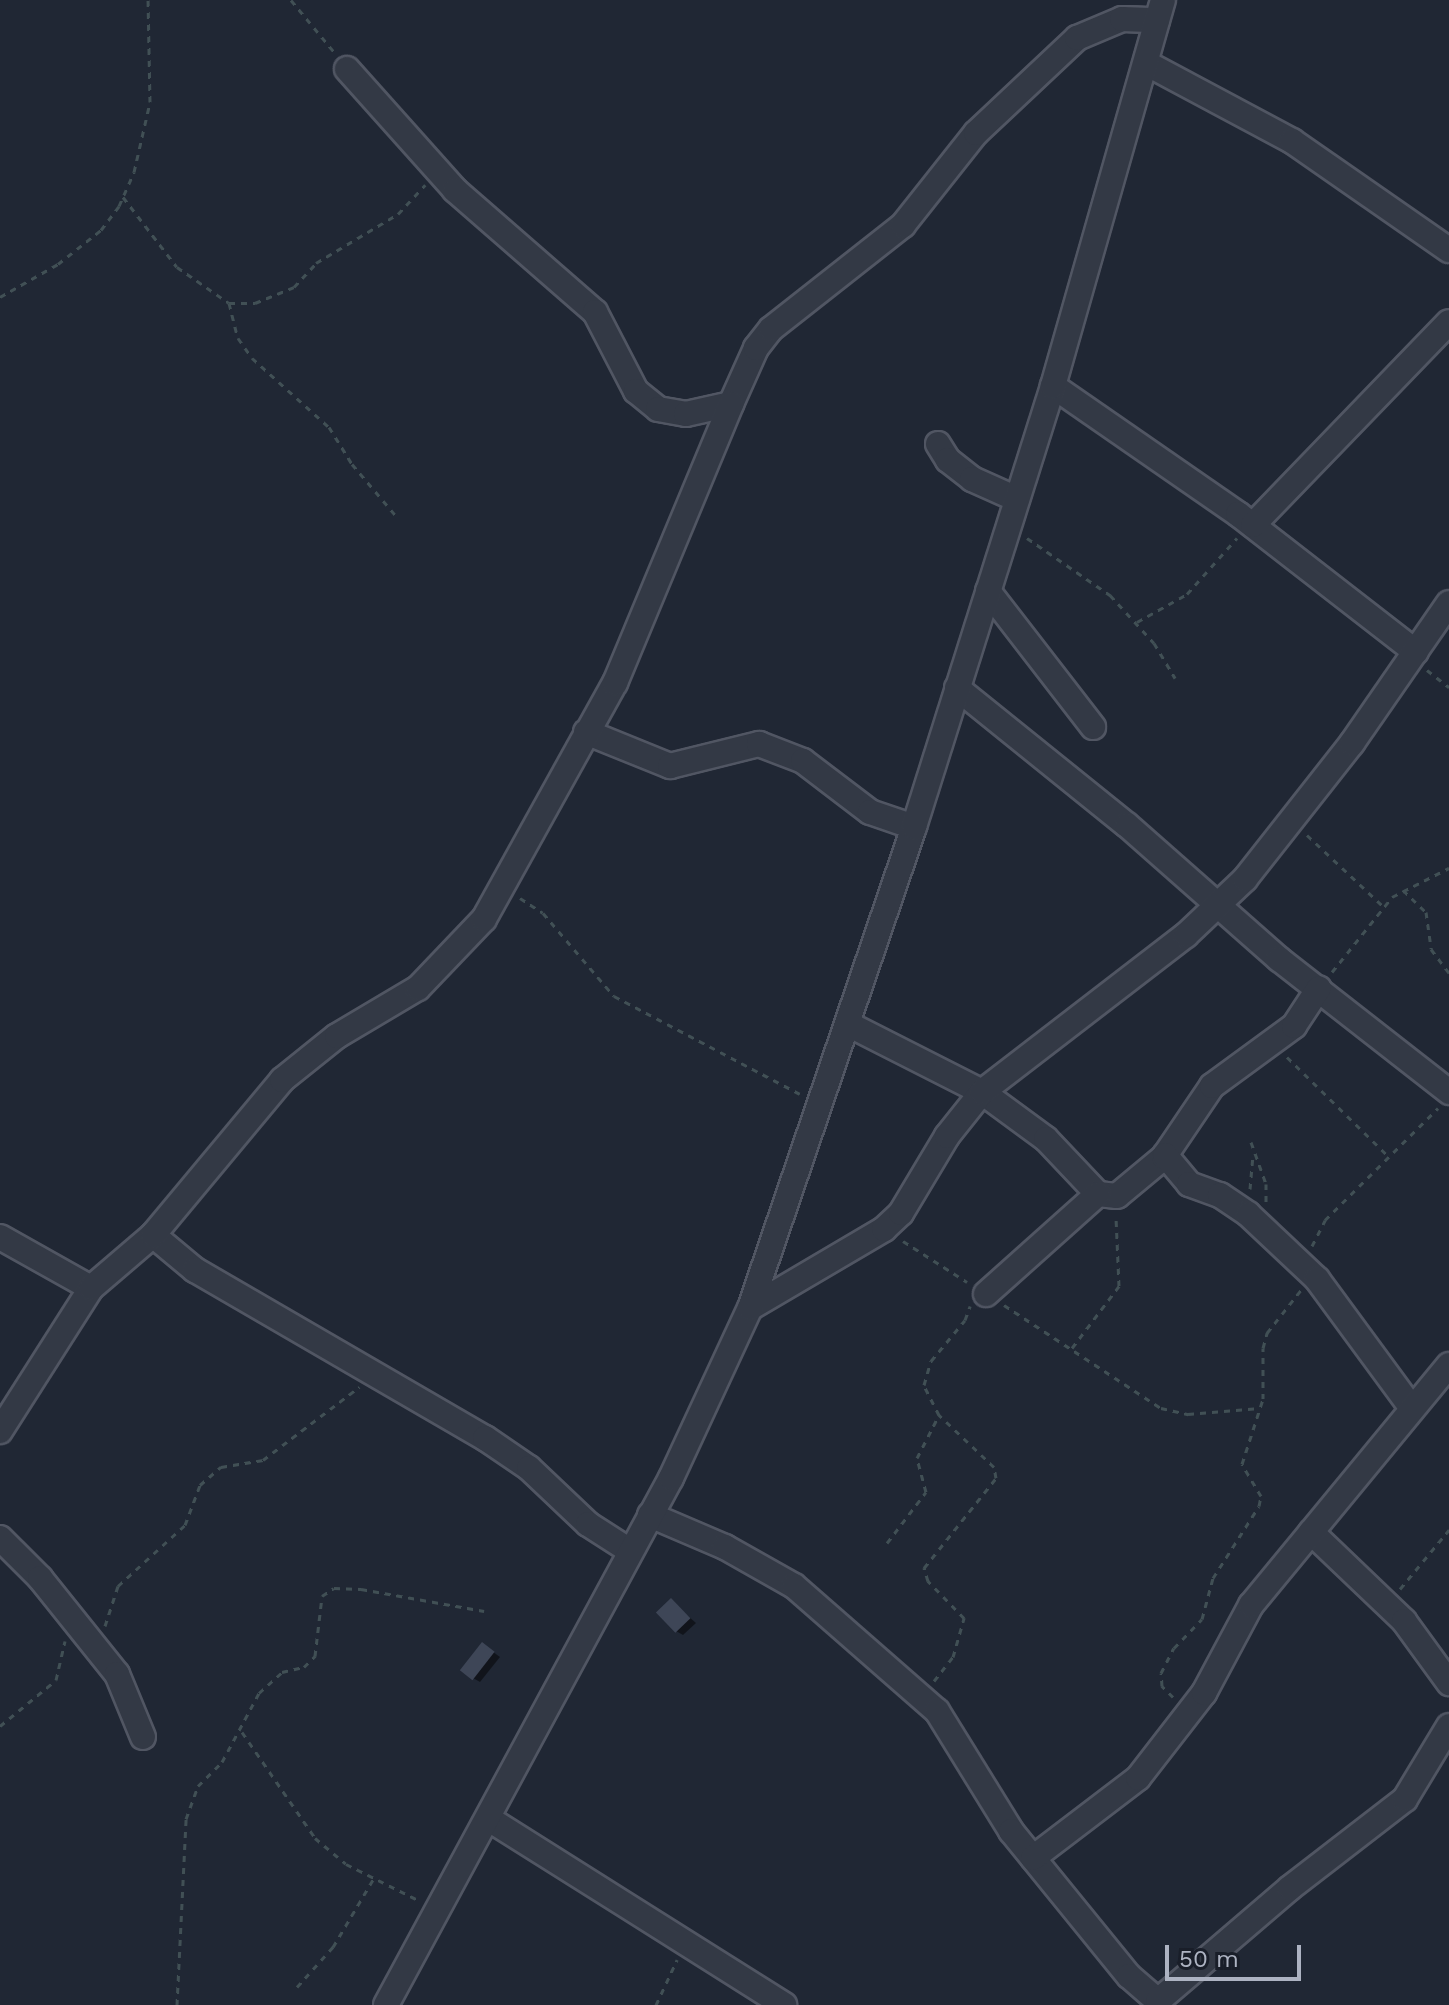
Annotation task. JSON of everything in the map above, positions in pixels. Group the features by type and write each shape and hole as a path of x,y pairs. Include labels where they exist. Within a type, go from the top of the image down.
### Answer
{"street":[{"path":"0,1431 91,1288 153,1235 282,1080 337,1036 418,988 451,959 504,887 615,683 731,404 756,348 771,329 903,225 976,133 1045,65 1102,23 1160,10 1053,386 914,827 850,1025 750,1308 650,1515 489,1819 386,2005"},
{"path":"1146,63 1292,141 1449,250"},
{"path":"347,69 501,235 595,312 636,391 649,404 676,415 731,404"},
{"path":"1251,524 1449,322"},
{"path":"1053,386 1251,524 1414,655"},
{"path":"938,444 948,460 1013,510"},
{"path":"988,591 1093,727"},
{"path":"750,1308 884,1229 901,1213 947,1136 982,1092 1219,905 1291,823 1449,603"},
{"path":"957,688 1320,989 1445,1099"},
{"path":"586,732 670,766 759,744 803,761 870,812 914,827"},
{"path":"973,1293 1102,1195 1131,1188 1165,1155 1212,1086 1302,1017 1320,989"},
{"path":"850,1025 982,1092 1046,1139 1102,1195"},
{"path":"1165,1155 1189,1184 1253,1219 1310,1272 1411,1407"},
{"path":"153,1235 195,1270 529,1468 578,1516 630,1551"},
{"path":"0,1237 91,1288"},
{"path":"1033,1858 1138,1778 1204,1693 1251,1605 1411,1407 1449,1365"},
{"path":"650,1515 779,1576 920,1695 950,1728 999,1813 1033,1858 1129,1976 1158,2001 1290,1888 1405,1799 1449,1726"},
{"path":"1311,1532 1389,1606 1449,1683"},
{"path":"0,1538 117,1674 143,1737"},
{"path":"489,1819 784,2005"}],"path":[{"path":"0,297 69,256 101,230 123,197 150,102 148,0"},
{"path":"291,0 347,69"},
{"path":"123,197 177,267 229,303 255,303 294,287 316,263 398,214 438,170"},
{"path":"229,303 235,329 252,358 329,427 352,464 397,517"},
{"path":"1013,510 1054,561 1099,587 1136,623 1175,678"},
{"path":"1136,623 1187,594 1251,524"},
{"path":"1414,655 1449,687"},
{"path":"1291,823 1383,906"},
{"path":"1320,989 1383,906 1403,890 1449,868"},
{"path":"504,887 543,913 614,996 651,1011 751,1073 823,1101"},
{"path":"1403,890 1426,912 1431,949 1449,973"},
{"path":"1273,1042 1390,1158"},
{"path":"1174,1709 1161,1673 1174,1648 1202,1619 1213,1578 1259,1506 1261,1496 1242,1464 1260,1408 1267,1333 1310,1272 1315,1237 1325,1220 1390,1158 1445,1099"},
{"path":"1251,1142 1253,1219"},
{"path":"1253,1157 1266,1184 1253,1219"},
{"path":"1072,1348 1119,1286 1122,1274 1120,1230 1102,1195"},
{"path":"884,1229 963,1279 973,1293 1072,1348 1161,1408 1188,1414 1260,1408"},
{"path":"963,1279 973,1293"},
{"path":"920,1695 947,1668 964,1624 961,1614 928,1581 924,1568 996,1478 994,1467 930,1403 924,1373 965,1320 973,1293"},
{"path":"93,1644 118,1586 185,1525 200,1485 221,1467 263,1460 374,1374"},
{"path":"887,1543 926,1492 917,1458 939,1415"},
{"path":"1389,1606 1449,1530"},
{"path":"177,2005 186,1819 198,1786 241,1731 247,1711 271,1680 304,1667 315,1656 322,1596 334,1588 391,1592 484,1611"},
{"path":"0,1726 56,1680 74,1622"},
{"path":"241,1731 315,1838 346,1864 437,1910"},
{"path":"297,1987 333,1947 374,1878"},
{"path":"656,2005 683,1941"}],"building":[{"path":"671,1598 690,1618 675,1633 656,1613"},
{"path":"482,1642 495,1652 472,1680 460,1670"}]}
